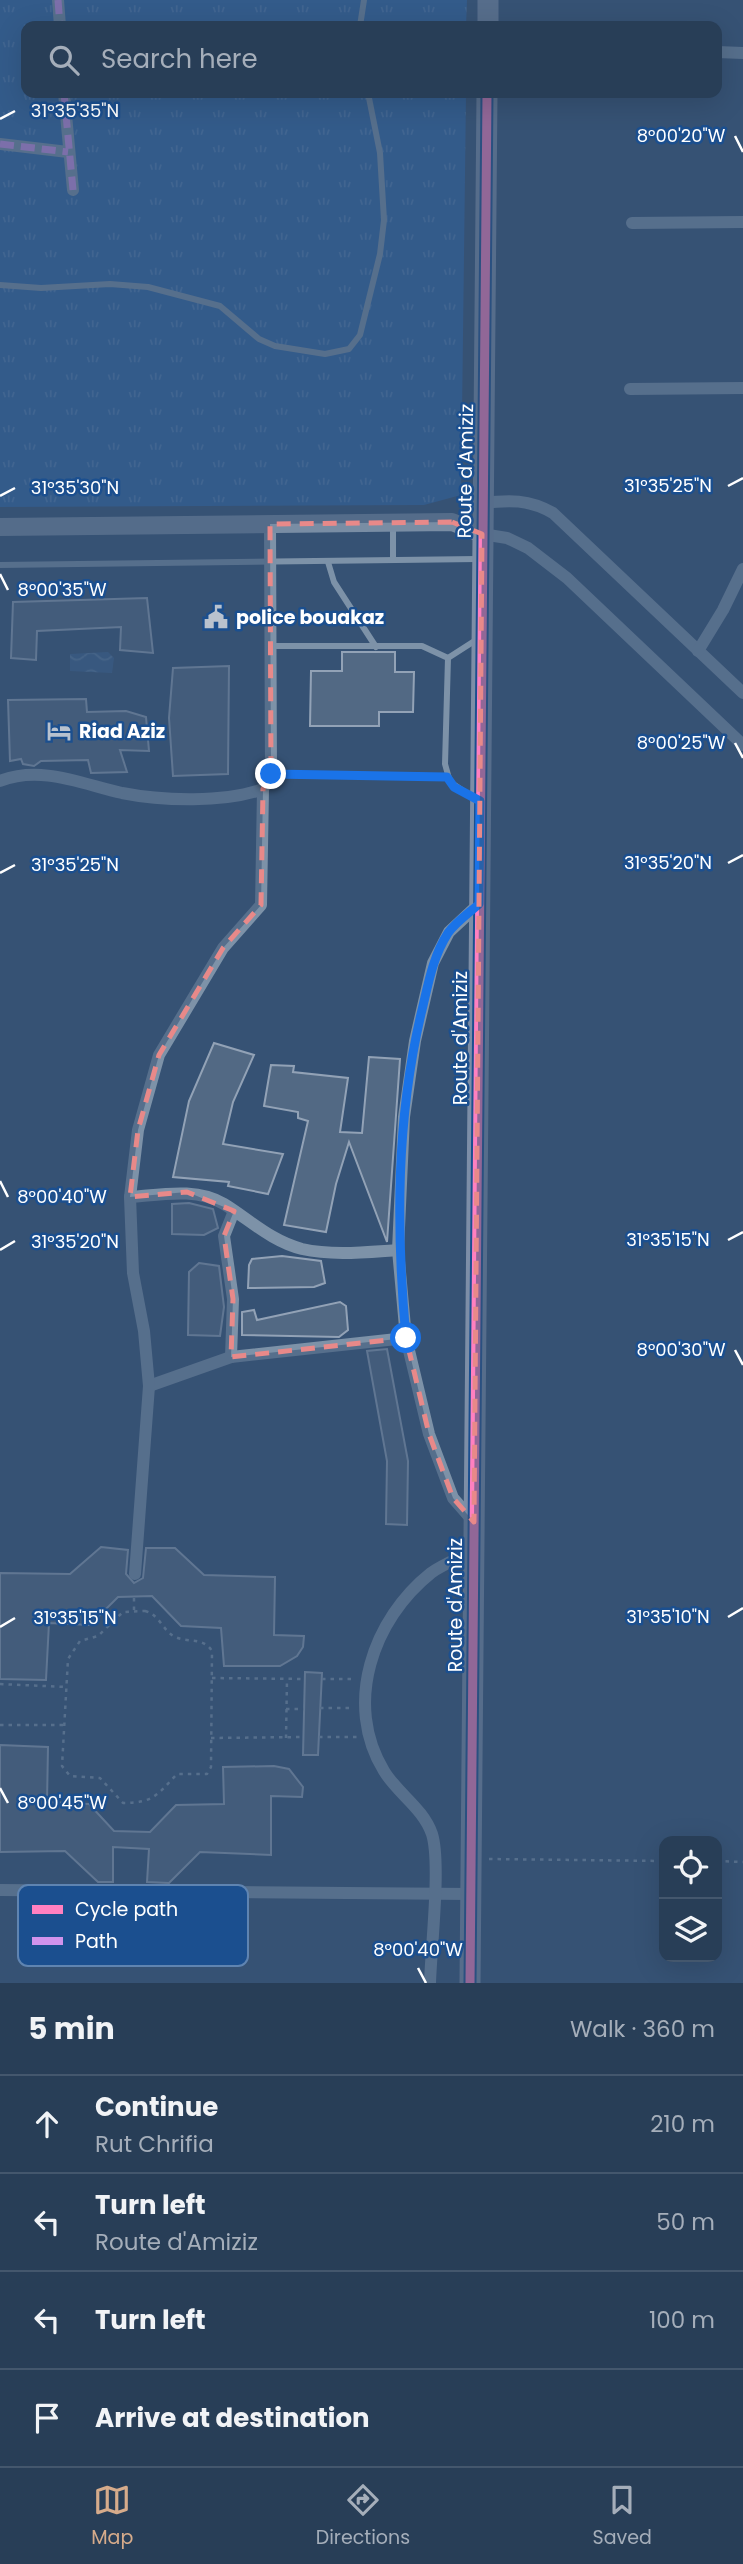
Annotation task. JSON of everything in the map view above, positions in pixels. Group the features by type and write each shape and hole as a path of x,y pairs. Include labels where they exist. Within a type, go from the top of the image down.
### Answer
{"main road":[{"path":"488,0 488,21"},
{"name":"Route d'Amiziz","path":"470,1983 487,98"}],"street":[{"path":"58,0 60,21"},
{"path":"722,52 743,53"},
{"path":"64,98 73,190"},
{"path":"0,144 68,152"},
{"path":"632,223 743,222"},
{"path":"630,389 743,388"},
{"path":"452,522 482,503 508,500 534,502 553,513 743,693"},
{"path":"0,527 452,522 482,534 507,538 528,548 567,578 743,745"},
{"path":"135,1574 149,1386 133,1273 130,1197 138,1130 159,1055 223,948 261,905 263,789 271,774 270,524"},
{"path":"698,651 723,610 743,569"},
{"path":"0,781 23,775 58,776 154,798 246,796 263,789"},
{"path":"474,1522 453,1498 429,1434 406,1338 398,1250 404,1117 415,1041 433,963 449,932 479,904"},
{"path":"130,1197 187,1192 222,1202 269,1236 302,1249 342,1253 398,1250"},
{"path":"231,1357 233,1299 224,1236 234,1211"},
{"path":"149,1386 231,1357 406,1338"},
{"path":"430,1983 434,1846 428,1826 385,1774 367,1737 365,1707 372,1650 398,1605 432,1572 473,1551"},
{"path":"0,1889 18,1889"},
{"path":"248,1891 471,1894"}],"lane":[{"path":"361,21 365,0"},
{"path":"0,285 41,288 120,284 148,287 220,306 259,339 275,346 325,354 349,349 362,327 380,254 384,220 380,153 369,98"},
{"path":"393,523 393,561"},
{"path":"0,565 482,559"},
{"path":"328,562 334,582 376,647"},
{"path":"480,801 454,787 447,777 448,658 456,650 481,638"},
{"path":"270,646 422,646 448,658"},
{"path":"271,774 447,777"}],"path":[{"path":"134,1596 134,1610"},
{"path":"134,1610 151,1612 176,1637 208,1645 212,1651 212,1678 211,1767 207,1774 177,1774 165,1790 154,1798 123,1803 119,1802 100,1778 67,1774 62,1766 68,1659 76,1644 98,1636 113,1619 134,1610"},
{"path":"212,1678 305,1679"},
{"path":"286,1738 287,1679"},
{"path":"322,1679 368,1679"},
{"path":"0,1684 66,1687"},
{"path":"320,1708 365,1707"},
{"path":"286,1709 304,1709"},
{"path":"0,1725 65,1726"},
{"path":"211,1738 303,1737"},
{"path":"319,1737 367,1737"},
{"path":"471,1859 659,1861"},
{"path":"722,1861 743,1862"}],"highlighted area":[{"path":"452,522 482,534 474,1522 453,1498 429,1434 406,1338 231,1357 233,1299 224,1236 234,1211 187,1192 130,1197 138,1130 159,1055 223,948 261,905 263,789 271,774 270,524"}],"green space":[{"path":"0,0 467,0 466,21 21,21 21,98 466,98 461,495 424,505 0,507"}],"water":[{"path":"108,652 114,658 112,673 70,671 70,654"}],"building":[{"path":"147,598 153,653 120,650 121,627 37,631 36,660 11,658 13,602"},
{"path":"342,652 395,652 395,672 414,672 413,712 379,712 379,726 310,726 311,671 342,671"},
{"path":"229,666 228,774 173,776 169,718 173,668"},
{"path":"86,699 87,712 126,711 146,717 149,751 120,750 127,772 91,773 88,760 41,761 34,766 23,764 21,759 10,761 8,700"},
{"path":"214,1043 254,1055 233,1102 223,1144 283,1154 268,1194 228,1186 229,1182 173,1177 189,1101"},
{"path":"369,1057 400,1059 387,1242 349,1142 336,1184 326,1232 284,1225 308,1121 298,1118 298,1112 264,1106 271,1065 294,1066 293,1072 348,1078 340,1132 362,1133"},
{"path":"189,1203 213,1209 218,1228 204,1235 172,1234 172,1204"},
{"path":"282,1256 321,1261 325,1283 314,1287 248,1288 249,1265 252,1259"},
{"path":"199,1263 219,1266 224,1307 220,1336 188,1335 189,1272"},
{"path":"340,1302 346,1306 348,1330 339,1337 242,1335 242,1312 254,1310 257,1320"},
{"path":"387,1349 408,1461 407,1525 386,1524 387,1461 367,1351"},
{"path":"101,1547 128,1550 126,1574 134,1583 143,1578 146,1548 175,1548 204,1575 275,1577 274,1635 304,1636 303,1647 297,1656 280,1666 224,1666 221,1628 181,1626 152,1596 118,1597 90,1625 49,1623 46,1680 0,1679 0,1573 70,1574"},
{"path":"305,1672 322,1673 318,1755 303,1755"},
{"path":"0,1745 48,1747 47,1802 89,1804 114,1831 150,1832 176,1805 224,1804 223,1767 274,1766 289,1769 303,1787 302,1797 271,1796 271,1855 200,1852 169,1883 147,1882 149,1849 113,1847 113,1882 98,1882 65,1851 0,1852"}],"marked path":[{"path":"58,0 60,21"},
{"path":"64,98 73,190"},
{"path":"0,144 68,152"}],"cycle path":[{"path":"470,1983 487,98"}],"place":[{"name":"police bouakaz","path":"216,617"},
{"name":"Riad Aziz","path":"59,731"}],"route":[{"path":"271,774 447,777 454,787 480,801 479,904 449,932 433,963 415,1041 404,1117 398,1250 406,1338"}]}
